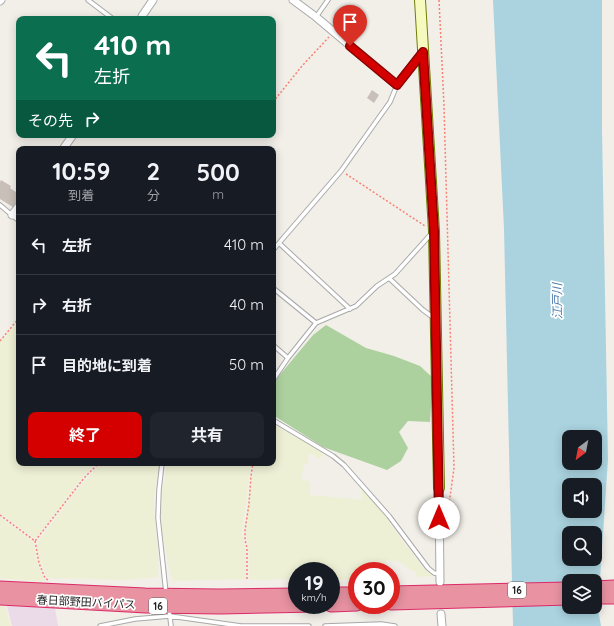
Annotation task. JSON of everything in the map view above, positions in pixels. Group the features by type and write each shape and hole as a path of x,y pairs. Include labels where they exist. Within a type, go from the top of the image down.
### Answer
{"highway":[{"path":"602,588 614,587"},
{"name":"春日部野田バイパス","path":"0,588 145,595 168,606 220,596 288,595"},
{"name":"16","path":"400,602 562,589"},
{"name":"16","path":"400,593 466,597 562,598"},
{"path":"602,598 614,597"},
{"name":"春日部野田バイパス","path":"0,598 146,606 220,607 288,606"}],"street":[{"path":"142,16 153,0"},
{"path":"293,0 316,17 397,85 423,52"},
{"path":"420,0 433,231 440,582"},
{"path":"12,215 16,210"},
{"path":"441,614 442,626"}],"lane":[{"path":"88,0 109,16"},
{"path":"316,17 328,0"},
{"path":"276,247 342,171 390,102 397,85"},
{"path":"0,204 16,218"},
{"path":"276,376 316,323 356,306 378,286 390,279 433,231"},
{"path":"280,244 350,309"},
{"path":"390,279 423,310 435,319"},
{"path":"276,290 316,323"},
{"path":"276,348 288,358"},
{"path":"276,422 333,456 344,465 389,516 428,568 434,573 439,574"},
{"path":"162,466 158,490 158,518 171,626"},
{"path":"100,626 135,619 168,606 241,626 309,626"},
{"path":"325,626 381,624 394,626"}],"path":[{"path":"439,0 445,114 454,468 447,520"},
{"path":"276,98 302,66 333,32"},
{"path":"342,171 433,231"},
{"path":"0,341 16,322"},
{"path":"35,541 84,478 95,466"},
{"path":"247,579 247,548 244,530 249,504 253,466"},
{"path":"0,515 35,541 39,562 45,578 50,580"}],"shaded area":[{"path":"7,606 55,608 58,626 12,626"}],"green space":[{"path":"16,323 16,466 93,466 36,538 0,513 0,342"},
{"path":"326,325 366,348 394,356 420,366 433,378 430,422 408,421 399,432 408,448 401,461 387,470 323,447 276,417 276,379 313,335"},
{"path":"276,425 324,453 320,459 309,453 307,464 304,464 301,480 310,481 310,495 362,500 362,488 388,518 387,520 423,567 433,576 417,577 415,572 400,562 386,560 386,562 348,562 348,579 340,580 340,562 288,562 288,579 249,580 249,553 245,531 254,466 276,466"},
{"path":"98,466 160,466 154,500 158,552 158,577 126,580 49,578 46,576 39,558 37,543 74,493"},
{"path":"166,466 251,466 242,532 246,553 246,579 172,580 161,528 160,486 164,485"},
{"path":"0,517 33,541 44,580 43,582 0,578"},
{"path":"0,606 5,606 11,626 0,626"}],"water":[{"name":"江戸川","path":"493,0 602,0 602,129 608,459 602,549 602,526 562,526 562,566 601,566 600,574 562,574 562,614 599,614 601,626 513,626 504,229"}],"building":[{"path":"372,90 379,95 374,103 367,98"},
{"path":"1,180 11,186 10,188 16,192 16,209 0,199"}],"route":[{"path":"350,46 397,85 423,52 434,231 439,518"}]}
